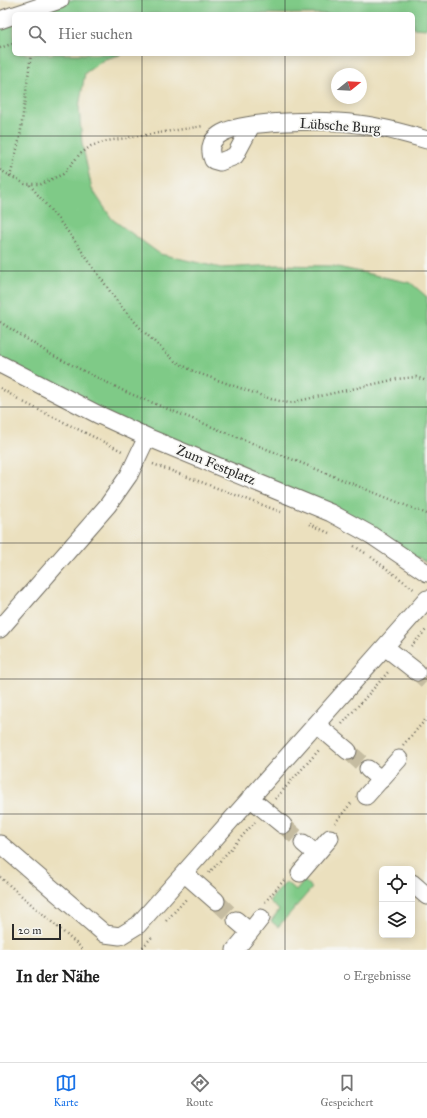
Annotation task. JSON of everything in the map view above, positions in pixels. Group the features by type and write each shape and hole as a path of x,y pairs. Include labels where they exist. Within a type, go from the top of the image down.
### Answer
{"street":[{"path":"24,12 60,0"},
{"path":"0,20 12,16"},
{"name":"Lübsche Burg","path":"251,126 265,123 320,121 357,124 392,130 427,140"},
{"name":"Zum Festplatz","path":"0,364 97,414 147,437 331,513 371,535 427,573"},
{"path":"0,629 108,505 138,458 147,437"},
{"path":"0,844 118,946 385,646 424,596"},
{"path":"385,646 417,672"},
{"path":"316,724 348,751"},
{"path":"366,796 375,774 399,759"},
{"path":"250,798 283,825"},
{"path":"300,873 330,838"},
{"path":"303,843 316,854"},
{"path":"184,873 216,901"},
{"path":"415,886 427,896"},
{"path":"235,950 261,918"},
{"path":"236,920 250,932"}],"path":[{"path":"0,48 12,44"},
{"path":"10,177 20,137 31,56"},
{"path":"30,185 69,233 120,304 143,331 174,361 195,372 271,399 289,403 397,379 416,377 427,381"},
{"path":"0,322 50,354 126,392 427,514"},
{"path":"0,388 23,402 138,458 284,513"},
{"path":"303,521 336,537"},
{"path":"350,544 424,596"},
{"path":"161,926 427,629"},
{"path":"0,877 84,950"},
{"path":"140,950 156,932"}],"green space":[{"path":"60,0 427,0 427,29 415,28 415,12 24,12"},
{"path":"12,16 12,56 116,56 105,59 85,73 79,107 82,143 92,189 112,219 160,254 221,268 278,265 333,266 411,283 427,297 427,563 371,535 0,364 0,20"},
{"path":"304,881 312,888 278,927 271,921 279,910 269,901 286,882 296,891"}],"tunnel":[{"path":"417,672 427,681"},
{"path":"348,751 368,769"},
{"path":"283,825 303,843"},
{"path":"216,901 236,920"}]}
